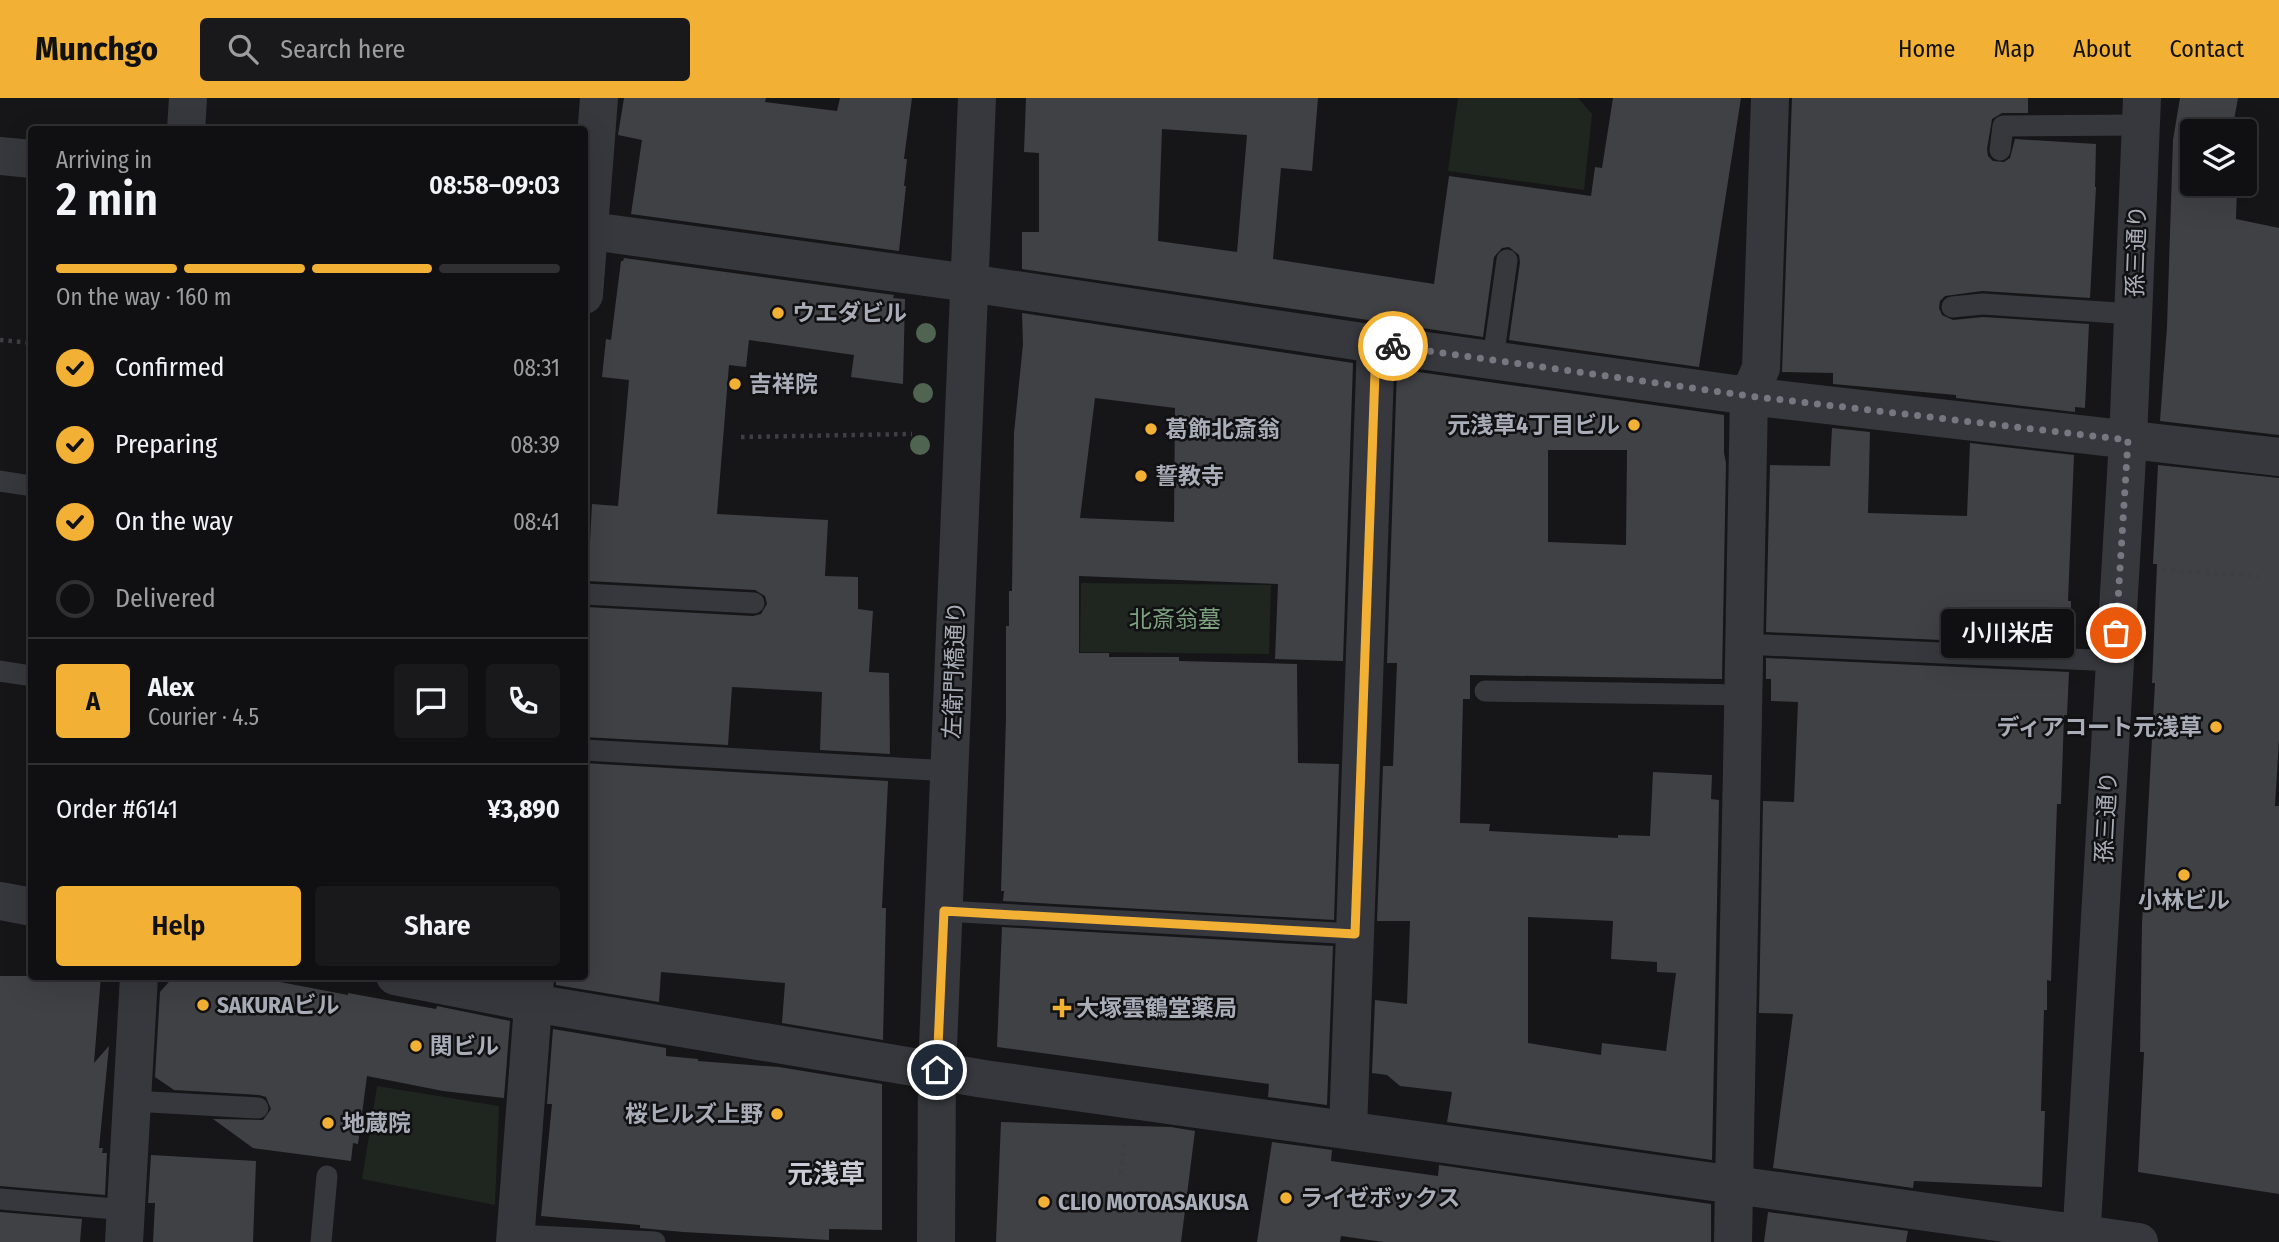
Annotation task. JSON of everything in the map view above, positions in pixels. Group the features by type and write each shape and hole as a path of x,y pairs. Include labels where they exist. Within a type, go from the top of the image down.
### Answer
{"street":[{"path":"186,126 188,98"},
{"path":"588,220 599,98"},
{"name":"左衛門橋通り","path":"936,1242 937,1070 977,98"},
{"path":"1733,1242 1749,396 1761,368 1769,98"},
{"name":"孫三通り","path":"2081,1237 2128,440 2141,111"},
{"path":"0,156 28,159"},
{"path":"588,231 969,283 1749,396 2279,457"},
{"path":"1348,1130 1376,344"},
{"path":"0,901 28,906"},
{"path":"125,1226 139,980"},
{"path":"435,980 534,990 937,1070 2081,1237 2139,1242"},
{"path":"515,1239 534,990"}],"lane":[{"path":"2000,150 2003,126 2141,111"},
{"path":"1493,359 1507,260"},
{"path":"1952,307 1983,304 2133,314"},
{"path":"0,481 28,485"},
{"path":"588,594 754,603"},
{"path":"1744,644 2115,661"},
{"path":"0,671 28,675"},
{"path":"1485,691 1744,695"},
{"path":"588,750 950,771"},
{"path":"944,911 1355,934"},
{"path":"132,1101 258,1108"},
{"path":"321,1242 327,1176"},
{"path":"0,1199 125,1226"},
{"path":"515,1239 656,1242"}],"path":[{"path":"0,340 28,343"},
{"path":"741,437 912,434"},
{"path":"2157,569 2258,576"}],"green space":[{"path":"1458,98 1578,98 1592,114 1584,190 1448,171"},
{"name":"北斎翁墓","path":"1081,583 1271,585 1269,654 1080,652"},
{"path":"377,1086 499,1106 495,1205 362,1179"}],"building":[{"path":"624,98 766,98 765,102 837,111 840,98 912,98 904,159 907,159 906,186 899,251 631,214 642,140 618,135"},
{"path":"1026,98 1318,98 1312,171 1281,168 1273,259 1434,284 1449,176 1591,196 1595,167 1602,168 1613,98 1741,98 1699,367 1509,340 1520,262 1519,255 1509,247 1502,248 1494,257 1483,337 1022,269 1022,232 1039,232 1039,153 1024,152","holes":["1162,129 1247,135 1237,252 1158,241"]},
{"path":"1792,98 2028,98 2028,113 2002,113 1992,119 1987,149 1988,156 1993,161 2004,162 2010,158 2015,139 2096,144 2090,298 1982,291 1945,296 1940,301 1939,308 1942,315 1953,320 1983,317 2089,324 2085,408 2075,407 2075,412 1956,398 1956,395 1833,384 1833,373 1782,372"},
{"path":"2180,98 2238,98 2234,119 2180,119 2180,196 2237,196 2236,219 2279,228 2279,435 2160,421 2167,327 2173,140"},
{"path":"624,258 894,295 893,298 905,299 903,384 851,377 854,355 749,340 746,367 729,365 717,514 828,520 825,576 858,577 858,609 873,611 869,672 889,673 890,754 820,750 822,692 732,687 728,745 588,737 588,607 753,616 761,614 767,604 765,596 755,590 588,581 592,504 618,506 629,380 602,377 606,339 611,340"},
{"path":"1022,313 1353,363 1343,661 1275,659 1278,584 1079,576 1079,653 1109,653 1109,657 1179,657 1179,661 1297,664 1298,763 1339,764 1334,920 1003,901 1004,891 1001,891 1006,626 1009,626 1009,591 1012,591 1014,433 1023,344","holes":["1095,398 1175,408 1174,522 1080,518"]},
{"path":"1397,369 1724,415 1726,463 1722,679 1470,675 1470,699 1463,699 1460,823 1490,824 1489,831 1618,838 1618,835 1650,836 1653,772 1712,775 1711,799 1719,800 1712,1160 1447,1122 1452,1092 1400,1086 1387,1075 1372,1073 1375,1000 1407,1004 1410,921 1377,921 1383,766 1393,766 1397,663 1387,663","holes":["1548,450 1627,450 1626,545 1548,542","1528,917 1613,921 1611,959 1657,962 1657,972 1676,973 1666,1051 1602,1043 1601,1055 1528,1043"]},
{"path":"1832,428 1870,432 1868,513 1967,516 1970,443 2074,455 2068,601 2071,601 2070,646 1766,632 1770,465 1830,466"},
{"path":"2158,465 2279,478 2279,740 2275,806 2279,806 2279,1194 2138,1172 2144,1052 2140,1052 2142,924 2155,683 2152,683 2157,564 2153,564"},
{"path":"1766,658 2069,672 2067,715 2064,715 2061,804 2057,804 2051,981 2047,980 2047,1010 2044,1010 2041,1111 2045,1111 2042,1187 1914,1181 1913,1188 1773,1168 1793,1014 1759,1013 1763,801 1794,802 1798,702 1771,701 1771,679 1766,679"},
{"path":"588,763 888,781 882,908 886,908 883,1040 782,1023 785,983 661,972 659,1002 556,985 556,980 588,980"},
{"path":"1002,927 1333,946 1327,1105 1268,1097 1269,1084 997,1047"},
{"path":"0,976 28,976 28,980 101,980 94,1063 109,1046 99,1148 103,1148 102,1153 107,1153 105,1195 0,1186"},
{"path":"170,980 270,980 436,1009 437,1006 510,1021 504,1098 443,1091 367,1076 358,1144 353,1143 351,1161 253,1148 213,1119 263,1120 271,1109 266,1097 174,1090 155,1077 160,992"},
{"path":"553,1029 666,1048 666,1056 779,1067 882,1084 882,1230 829,1229 829,1240 683,1232 640,1228 640,1225 541,1216 552,1104 547,1104"},
{"path":"1001,1122 1171,1127 1195,1131 1181,1242 996,1242"},
{"path":"1272,1142 1332,1150 1331,1161 1438,1176 1439,1165 1711,1204 1711,1242 1383,1242 1341,1236 1340,1242 1257,1242"},
{"path":"151,1155 256,1161 253,1242 153,1242 155,1203 148,1203"},
{"path":"0,1212 82,1219 80,1242 0,1242"},
{"path":"1768,1212 1908,1231 1906,1242 1764,1242"}],"way so far":[{"path":"1393,346 1749,396 2128,440 2116,633"}],"place":[{"name":"ウエダビル","path":"778,313"},
{"name":"吉祥院","path":"735,384"},
{"name":"元浅草4丁目ビル","path":"1634,425"},
{"name":"葛飾北斎翁","path":"1151,429"},
{"name":"誓教寺","path":"1141,476"},
{"name":"小川米店","path":"2116,633"},
{"name":"ディアコート元浅草","path":"2216,727"},
{"name":"小林ビル","path":"2184,875"},
{"name":"SAKURAビル","path":"203,1005"},
{"name":"大塚雲鶴堂薬局","path":"1062,1008"},
{"name":"関ビル","path":"416,1046"},
{"name":"桜ヒルズ上野","path":"777,1114"},
{"name":"地蔵院","path":"328,1123"},
{"name":"ライゼボックス","path":"1286,1198"},
{"name":"CLIO MOTOASAKUSA","path":"1044,1202"}],"district":[{"name":"元浅草","path":"826,1174"}],"route":[{"path":"937,1070 944,911 1355,934 1376,344 1393,346"}]}
